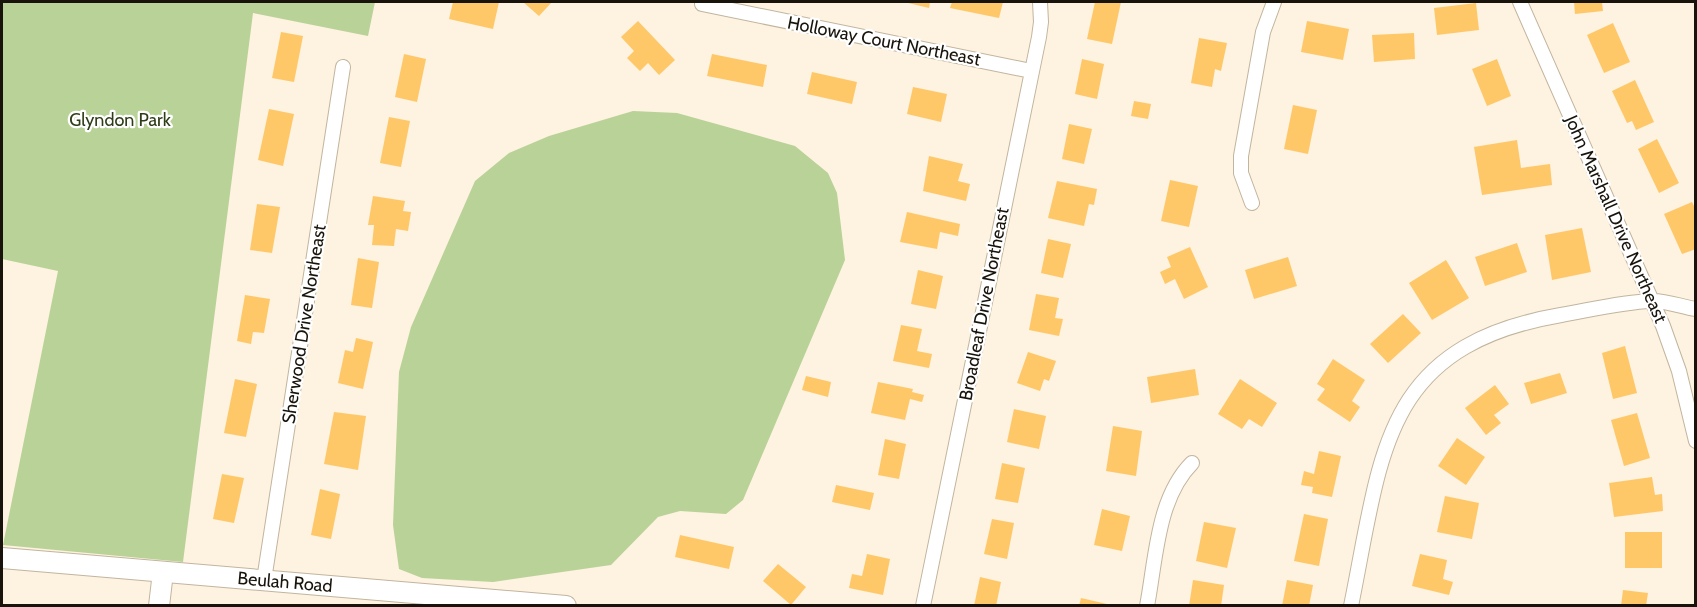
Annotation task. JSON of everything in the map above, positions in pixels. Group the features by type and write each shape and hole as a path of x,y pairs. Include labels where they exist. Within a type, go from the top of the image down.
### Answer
{"main road":[{"name":"Beulah Road","path":"2,558 506,603 566,606"},
{"path":"159,606 163,572"}],"street":[{"name":"Broadleaf Drive Northeast","path":"923,606 1041,22 1040,2"},
{"path":"1252,203 1241,173 1241,156 1263,32 1274,2"},
{"name":"John Marshall Drive Northeast","path":"1520,2 1652,301 1678,371 1695,441"},
{"name":"Holloway Court Northeast","path":"702,4 1031,71"},
{"name":"Sherwood Drive Northeast","path":"264,580 343,67"},
{"path":"1351,606 1381,458 1387,441 1398,417 1417,388 1435,369 1467,345 1509,326 1652,301 1695,309"},
{"path":"1147,606 1166,505 1173,487 1192,463"}],"green space":[{"name":"Glyndon Park","path":"2,2 375,2 368,36 253,13 183,562 3,545 58,271 2,259"},
{"path":"633,111 677,113 795,146 828,173 837,193 845,260 743,500 726,514 680,511 658,517 611,565 493,582 422,578 399,569 393,525 399,372 411,327 475,181 509,153 549,136"}],"building":[{"path":"453,2 499,2 493,29 449,19"},
{"path":"523,2 552,2 539,16"},
{"path":"904,2 930,2 929,8"},
{"path":"952,2 1003,2 999,18 950,8"},
{"path":"1095,2 1121,2 1112,44 1087,39"},
{"path":"1574,2 1602,2 1603,11 1575,14"},
{"path":"1476,3 1479,30 1437,35 1434,8"},
{"path":"638,21 675,60 659,75 648,63 640,71 627,58 634,51 621,37"},
{"path":"1307,21 1349,29 1343,60 1301,52"},
{"path":"1613,23 1630,62 1604,73 1587,35"},
{"path":"281,32 303,36 294,82 272,78"},
{"path":"1414,33 1415,59 1374,62 1372,35"},
{"path":"1199,38 1227,43 1221,71 1215,69 1212,87 1191,83"},
{"path":"404,54 426,59 417,102 395,97"},
{"path":"712,54 767,65 763,87 707,76"},
{"path":"1082,59 1104,64 1097,99 1075,94"},
{"path":"1497,59 1511,96 1487,106 1472,69"},
{"path":"812,72 857,82 852,104 807,94"},
{"path":"1635,80 1654,122 1636,130 1632,121 1627,123 1612,91"},
{"path":"913,87 947,94 941,122 907,114"},
{"path":"1134,101 1151,104 1148,119 1131,116"},
{"path":"1293,105 1317,110 1308,154 1284,149"},
{"path":"269,109 294,114 283,166 258,160"},
{"path":"389,117 410,121 401,167 380,163"},
{"path":"1069,124 1092,129 1084,164 1062,159"},
{"path":"1657,139 1679,183 1659,193 1638,149"},
{"path":"1517,140 1521,168 1550,164 1552,185 1482,195 1474,147"},
{"path":"929,156 963,164 958,181 970,184 966,201 923,191"},
{"path":"1170,180 1198,186 1189,227 1161,221"},
{"path":"1057,181 1097,189 1094,205 1089,204 1084,226 1048,218"},
{"path":"373,196 405,201 403,211 411,212 408,231 396,229 394,246 372,245 374,225 368,225"},
{"path":"1692,202 1696,210 1696,249 1682,254 1664,214"},
{"path":"257,204 280,207 272,253 250,250"},
{"path":"907,212 960,224 958,236 940,232 937,249 900,242"},
{"path":"1582,228 1591,272 1552,280 1545,235"},
{"path":"1048,239 1071,244 1063,278 1041,273"},
{"path":"1517,243 1527,272 1485,286 1475,257"},
{"path":"1190,247 1208,287 1184,299 1175,279 1165,284 1160,272 1171,267 1167,257"},
{"path":"1288,257 1297,286 1254,299 1245,270"},
{"path":"358,258 379,262 372,308 351,305"},
{"path":"1446,260 1469,298 1432,320 1409,283"},
{"path":"918,270 943,276 936,309 911,304"},
{"path":"1036,294 1059,298 1055,318 1063,319 1059,336 1029,330"},
{"path":"245,295 270,299 264,333 253,332 251,344 237,341"},
{"path":"1403,314 1421,333 1388,363 1370,344"},
{"path":"901,325 922,329 917,351 932,354 929,368 893,361"},
{"path":"356,338 373,342 363,389 338,383 345,350 353,352"},
{"path":"1625,346 1637,393 1613,399 1602,353"},
{"path":"1028,352 1056,361 1049,381 1044,379 1040,391 1017,383"},
{"path":"1333,359 1365,380 1352,401 1360,407 1350,422 1317,400 1325,389 1317,384"},
{"path":"1195,369 1199,395 1151,403 1147,377"},
{"path":"1560,373 1567,393 1531,404 1524,383"},
{"path":"806,376 831,382 828,397 802,390"},
{"path":"235,379 257,384 246,437 224,433"},
{"path":"1240,379 1277,403 1262,427 1249,419 1242,429 1218,414"},
{"path":"878,382 913,389 912,392 924,395 922,402 910,399 905,420 871,413"},
{"path":"1495,385 1509,404 1494,415 1501,423 1486,435 1465,408"},
{"path":"1014,409 1046,416 1039,449 1007,442"},
{"path":"334,412 366,416 358,470 324,464"},
{"path":"1637,413 1650,458 1624,466 1611,420"},
{"path":"1113,426 1142,431 1136,476 1106,471"},
{"path":"1457,438 1485,457 1466,485 1438,466"},
{"path":"885,439 906,444 899,479 878,475"},
{"path":"1319,451 1341,456 1332,497 1312,493 1313,487 1301,485 1304,471 1314,474"},
{"path":"1002,463 1025,468 1018,503 995,499"},
{"path":"222,474 244,478 234,523 213,519"},
{"path":"1652,477 1655,495 1662,494 1663,511 1614,517 1609,483"},
{"path":"836,485 874,493 870,510 832,502"},
{"path":"320,489 340,494 331,539 311,535"},
{"path":"1445,496 1479,503 1472,539 1437,532"},
{"path":"1102,509 1130,516 1122,551 1094,545"},
{"path":"1304,514 1328,519 1319,566 1294,561"},
{"path":"992,519 1014,523 1007,559 984,554"},
{"path":"1204,522 1236,528 1227,568 1196,561"},
{"path":"1625,532 1662,532 1662,568 1625,568"},
{"path":"680,535 734,547 729,569 675,557"},
{"path":"867,554 890,559 883,595 849,588 852,574 862,576"},
{"path":"1420,554 1447,560 1443,579 1453,582 1449,595 1412,586"},
{"path":"778,564 806,587 791,605 763,581"},
{"path":"980,577 1001,582 996,606 974,606"},
{"path":"1193,580 1224,585 1221,606 1189,606"},
{"path":"1287,580 1313,585 1309,606 1282,606"},
{"path":"1623,590 1648,593 1646,606 1621,606"},
{"path":"1081,598 1107,604 1107,606 1079,606"}]}
